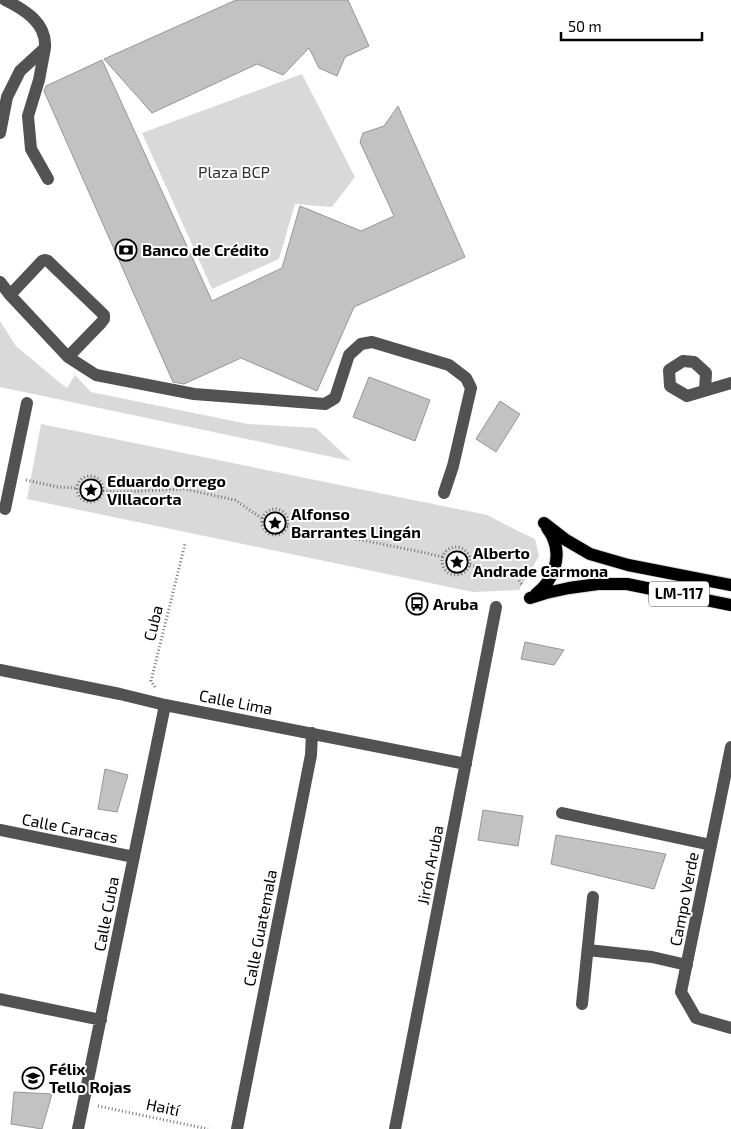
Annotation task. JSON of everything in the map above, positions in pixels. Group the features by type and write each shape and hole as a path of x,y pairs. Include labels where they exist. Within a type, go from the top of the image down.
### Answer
{"main road":[{"name":"LM-117","path":"530,598 544,588 554,573 557,555 554,538 544,523 566,540 590,554 628,564 731,585"},
{"name":"LM-117","path":"530,598 569,588 598,584 627,584 731,605"}],"street":[{"path":"5,0 25,10 40,26 45,41 38,80 28,116 31,149 48,179"},
{"path":"0,133 7,97 20,70 44,48"},
{"path":"10,295 42,260 45,260 104,314 102,323 68,356"},
{"path":"0,282 68,356 96,375 194,394 325,404 335,398 349,356 361,344 372,342 449,365 466,378 470,388 444,492"},
{"path":"705,390 731,384"},
{"path":"5,509 27,403"},
{"name":"Jirón Aruba","path":"395,1129 496,607"},
{"name":"Calle Lima","path":"0,670 165,705 466,764"},
{"name":"Calle Cuba","path":"78,1129 165,705"},
{"name":"Calle Guatemala","path":"237,1129 311,755 312,733"},
{"name":"Campo Verde","path":"731,747 681,992 696,1018 731,1028"},
{"path":"562,813 711,845"},
{"name":"Calle Caracas","path":"0,830 134,857"},
{"path":"582,1004 593,897"},
{"path":"588,950 652,957 687,965"},
{"path":"0,999 101,1020"}],"path":[{"path":"87,476 92,476 102,482 103,490 99,498 91,502 83,499 78,493 77,488 80,480 87,476"},
{"path":"11,477 58,487 77,488"},
{"path":"103,490 118,492 184,489 235,500 263,519"},
{"path":"279,509 288,518 287,526 282,533 273,535 264,527 263,519 267,512 279,509"},
{"path":"287,526 400,547 443,558"},
{"name":"Cuba","path":"165,705 152,682 185,544"},
{"path":"460,547 470,556 471,560 468,569 460,575 451,574 444,567 443,558 447,550 460,547"},
{"path":"470,565 516,576 530,598"},
{"name":"Haití","path":"83,1103 208,1129"}],"green space":[{"name":"Plaza BCP","path":"302,74 355,177 332,207 295,204 279,259 212,289 142,133"},
{"path":"0,321 16,346 67,388 75,375 91,392 248,424 316,428 351,461 0,387"},
{"path":"41,424 487,515 535,539 539,556 519,590 473,592 27,499"}],"building":[{"path":"236,0 348,0 369,46 345,57 337,76 319,68 309,48 283,75 257,64 152,113 104,59"},
{"path":"102,60 212,301 282,268 300,206 361,231 394,216 360,142 363,133 384,126 398,106 465,257 354,307 317,391 241,358 184,384 173,382 44,91 46,86"},
{"path":"369,377 430,400 415,441 353,417"},
{"path":"500,401 520,414 496,452 476,439"},
{"path":"525,642 564,650 554,665 521,659"},
{"path":"105,769 128,775 117,812 98,809"},
{"path":"483,810 523,816 518,846 478,840"},
{"path":"556,835 666,854 654,889 551,864"},
{"path":"14,1092 52,1094 42,1129 11,1124"}],"place":[{"name":"Banco de Crédito","path":"126,250"},
{"name":"Eduardo Orrego VIllacorta","path":"91,490"},
{"name":"Alfonso Barrantes Lingán","path":"275,523"},
{"name":"Alberto Andrade Carmona","path":"457,562"},
{"name":"Aruba","path":"417,604"},
{"name":"Félix Tello Rojas","path":"33,1078"}]}
